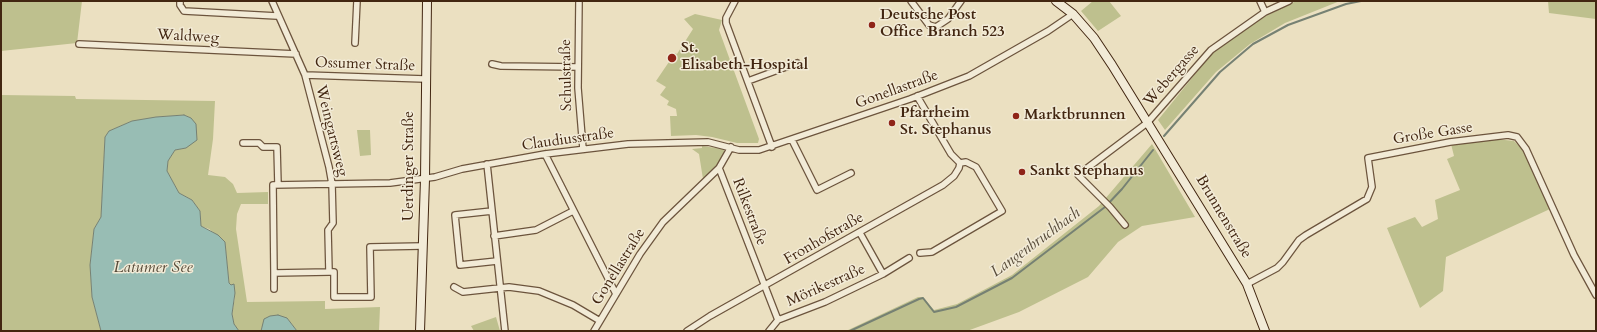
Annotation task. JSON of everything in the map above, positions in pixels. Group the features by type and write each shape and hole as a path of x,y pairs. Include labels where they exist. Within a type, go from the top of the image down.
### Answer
{"street":[{"path":"180,1 180,5 184,11 277,16"},
{"name":"Weingartsweg","path":"272,1 277,16 305,75 332,184 332,223 328,230 329,272 334,272 334,297 371,296 370,247 422,246"},
{"path":"355,43 357,1"},
{"name":"Uerdinger Straße","path":"420,331 425,179 427,1"},
{"name":"Schulstraße","path":"579,1 579,110 583,149"},
{"path":"735,1 726,18 726,23 772,147"},
{"path":"911,1 929,25 939,27 948,19 961,1"},
{"name":"Brunnenstraße","path":"1056,1 1072,14 1094,38 1247,284 1265,331"},
{"path":"1260,1 1265,12"},
{"name":"Webergasse","path":"1125,224 1103,199 1078,175 1147,123 1211,50 1265,12 1289,1"},
{"name":"Gonellastraße","path":"717,144 747,151 772,147 917,96 976,73 1065,21 1072,14"},
{"name":"Waldweg","path":"79,44 296,54"},
{"path":"748,81 797,63"},
{"path":"492,64 502,66 578,67"},
{"name":"Ossumer Straße","path":"305,75 425,79"},
{"path":"917,96 951,154 959,161 966,162 976,167 1002,211 932,252 920,253"},
{"name":"Große Gasse","path":"1247,284 1277,268 1284,262 1299,240 1306,235 1367,199 1372,187 1368,158 1450,142 1508,136 1517,137 1526,149 1574,255 1596,295"},
{"path":"792,140 817,190 851,173"},
{"name":"Claudiusstraße","path":"278,185 390,183 425,179 487,164 583,149 628,144 687,142 717,144"},
{"path":"243,143 259,143 263,147 277,146 278,185 273,185 274,289"},
{"name":"Rilkestraße","path":"731,147 719,168 778,320"},
{"path":"545,154 616,294"},
{"name":"Fronhofstraße","path":"687,331 710,316 943,185 954,176 959,168 959,161"},
{"path":"487,164 505,331"},
{"name":"Gonellastraße","path":"594,331 640,254 663,222 719,168"},
{"path":"492,211 455,215 460,265 497,261"},
{"path":"494,236 536,230 573,211"},
{"name":"Mörikestraße","path":"860,232 883,274"},
{"name":"Mörikestraße","path":"778,320 825,302 883,274 909,258"},
{"path":"274,273 329,272"},
{"path":"454,287 463,292 500,287 523,287 549,294 600,321"},
{"path":"770,331 778,320"}],"green space":[{"path":"1,1 82,1 77,43 1,51"},
{"path":"1093,1 1109,1 1121,16 1098,31 1081,11"},
{"path":"1296,1 1340,1 1285,23 1250,44 1216,72 1165,130 1158,120 1213,52 1237,34 1266,16"},
{"path":"1548,1 1596,1 1596,19 1549,13"},
{"path":"695,14 722,20 719,30 759,139 758,143 737,143 696,135 671,136 670,116 677,116 676,109 667,105 669,101 660,95 666,87 656,81 675,53 677,54 693,29 684,19"},
{"path":"1,95 75,96 76,99 215,101 213,139 208,175 225,177 233,184 237,193 268,192 268,204 241,204 237,214 236,229 247,302 325,301 325,309 380,307 379,331 297,331 287,318 261,328 261,331 239,331 234,325 232,314 235,297 229,283 225,242 209,229 201,226 200,211 192,200 179,193 167,171 168,161 175,150 186,148 191,118 184,115 156,117 132,121 109,131 105,137 101,217 94,229 90,265 92,297 101,331 1,331"},
{"path":"357,130 370,130 371,155 360,156"},
{"path":"1496,139 1514,141 1522,149 1550,209 1446,257 1443,291 1420,308 1387,228 1415,217 1422,227 1438,219 1435,200 1460,190 1447,159 1454,156 1451,144"},
{"path":"1152,144 1195,217 1142,226 1118,242 1088,277 1019,312 967,331 846,331 918,297 923,297 934,310 957,304 1012,275 1099,206"},
{"path":"702,146 723,149 725,152 718,165 703,179 699,154 692,149 702,148"},
{"path":"496,317 500,331 474,331 471,326"}],"water":[{"name":"Latumer See","path":"184,115 191,118 196,124 197,140 186,148 175,150 168,161 167,171 179,193 192,200 200,211 201,226 218,235 225,242 229,283 231,285 234,284 235,293 232,314 234,324 239,331 101,331 92,297 90,265 94,229 101,217 105,137 109,131 132,121 156,117"},
{"path":"278,315 287,318 297,331 261,331 264,319 270,316"}],"waterway":[{"name":"Langenbruchbach","path":"1164,136 1220,72 1253,44 1288,25 1346,4 1361,1"},
{"name":"Langenbruchbach","path":"850,331 923,298 934,312 956,307 1012,278 1105,207 1122,189 1153,150"}],"place":[{"name":"Deutsche Post Office Branch 523","path":"872,25"},
{"name":"St. Elisabeth-Hospital","path":"672,58"},
{"name":"Marktbrunnen","path":"1016,116"},
{"name":"Pfarrheim St. Stephanus","path":"892,123"},
{"name":"Sankt Stephanus","path":"1022,172"}]}
